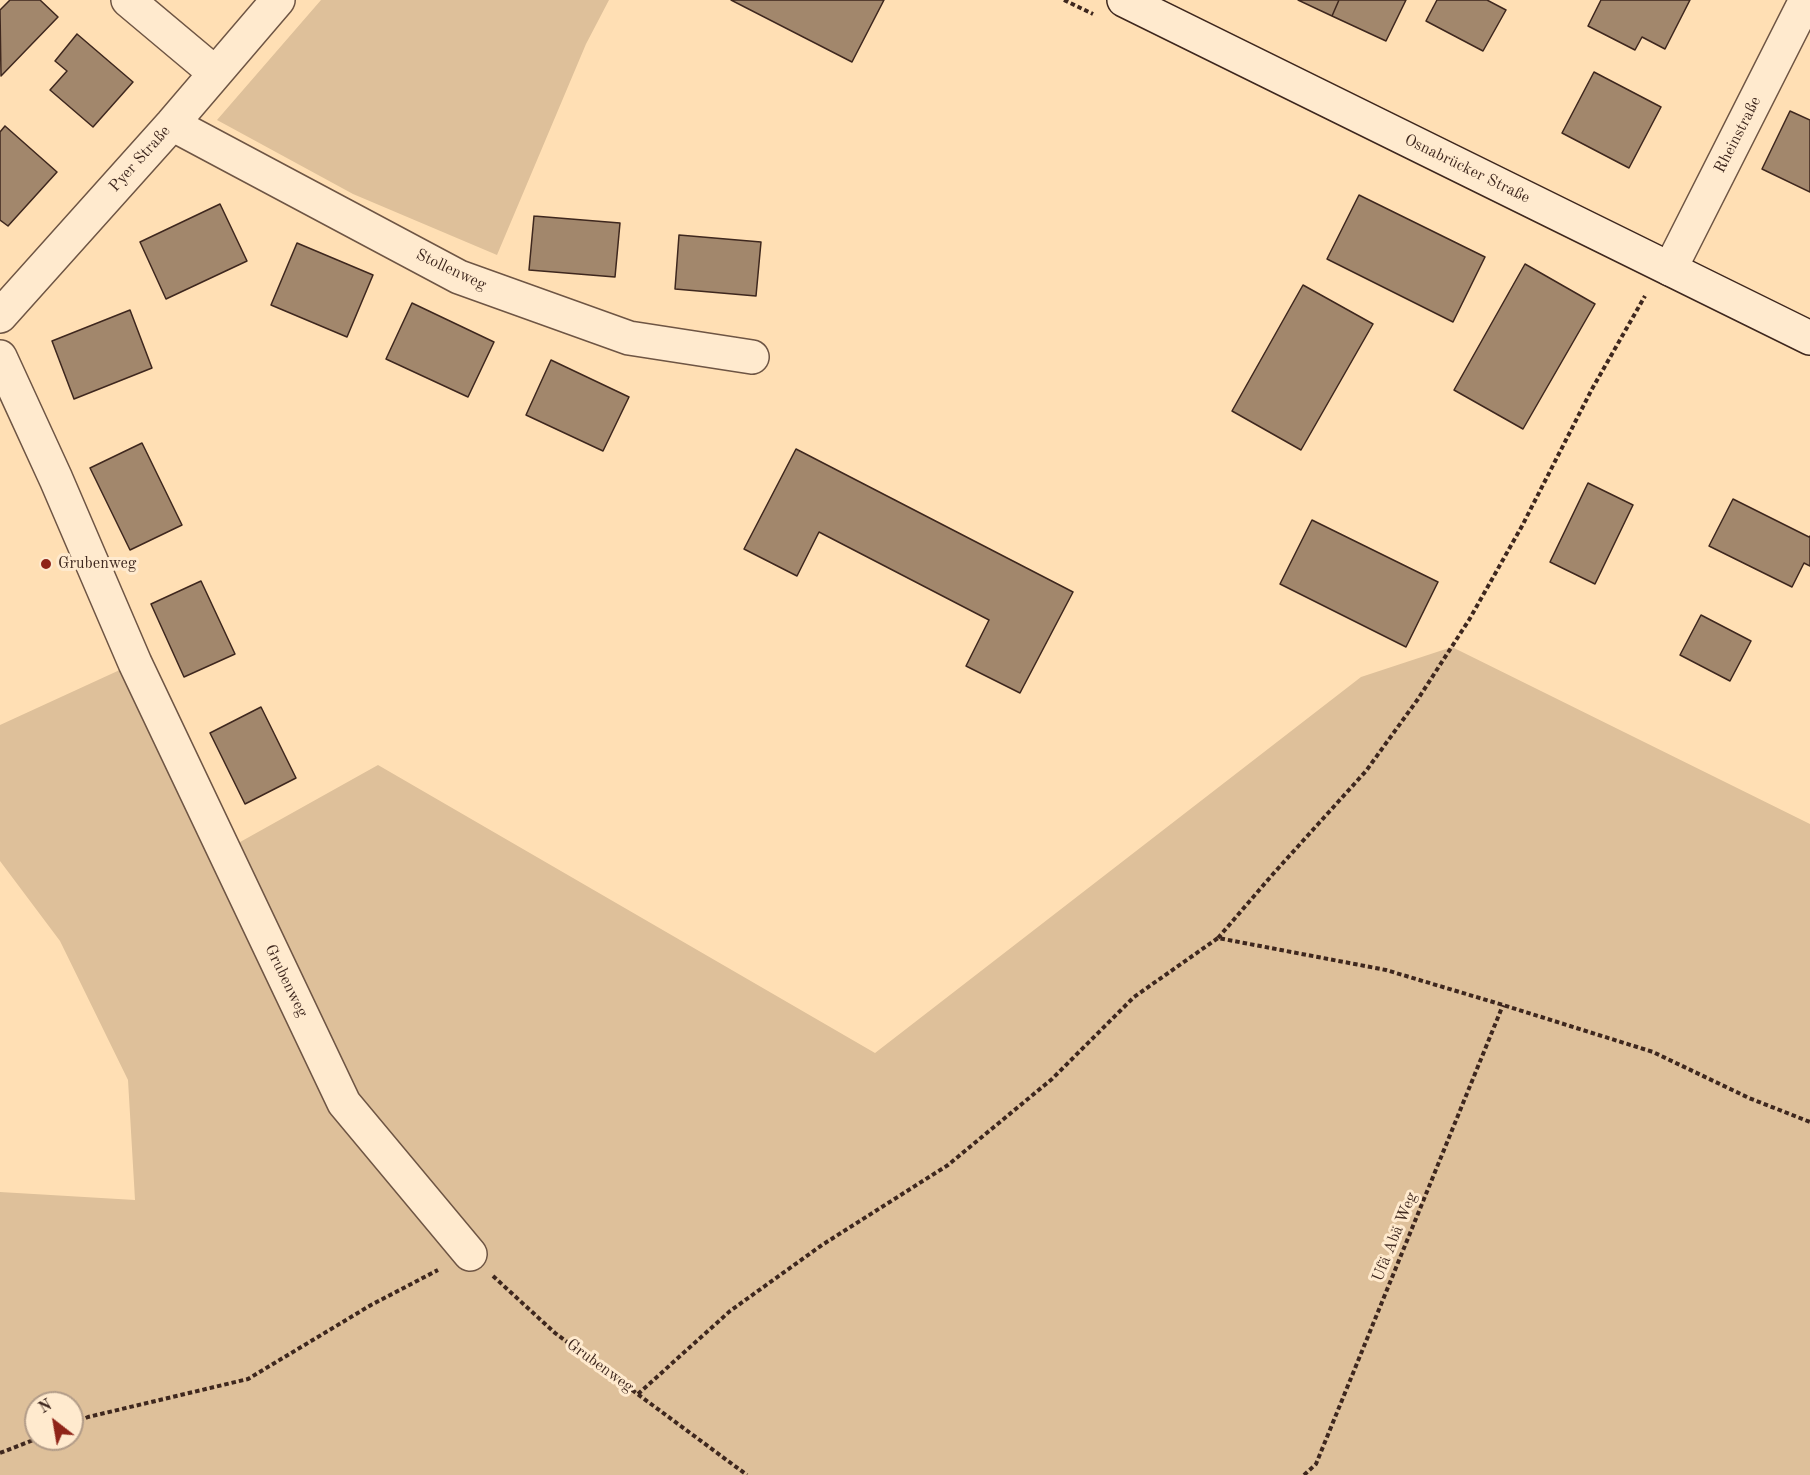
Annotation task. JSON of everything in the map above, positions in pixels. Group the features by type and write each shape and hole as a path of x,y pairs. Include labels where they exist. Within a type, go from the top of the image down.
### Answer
{"street":[{"path":"128,0 215,73"},
{"name":"Pyer Straße","path":"0,316 172,124 278,0"},
{"name":"Osnabrücker Straße","path":"1124,0 1810,338"},
{"name":"Rheinstraße","path":"1670,269 1798,46 1806,0"},
{"name":"Stollenweg","path":"172,124 459,276 629,338 752,357"},
{"name":"Grubenweg","path":"0,357 56,479 135,663 344,1103 470,1254"}],"path":[{"path":"638,1394 730,1311 822,1245 948,1165 1052,1079 1134,998 1218,938 1273,873 1366,771 1418,699 1469,620 1592,389 1646,296"},
{"path":"1218,938 1386,970 1503,1005 1653,1052 1749,1098 1810,1122"},
{"name":"Ufä Abä Weg","path":"1304,1475 1316,1464 1503,1005"},
{"path":"84,1420 248,1379 371,1305 470,1254"},
{"name":"Grubenweg","path":"470,1254 555,1333 747,1475"},
{"path":"0,1453 24,1443"}],"shaded area":[{"path":"321,0 609,0 586,44 497,255 353,194 217,120"},
{"path":"1452,647 1810,824 1810,1475 0,1475 0,1192 135,1200 128,1080 60,941 0,861 0,725 135,663 224,851 378,765 875,1053 1361,677"}],"building":[{"path":"10,0 40,0 58,17 1,76 0,10"},
{"path":"731,0 884,0 852,62"},
{"path":"1298,0 1339,0 1332,16"},
{"path":"1339,0 1406,0 1386,41 1332,16"},
{"path":"1437,0 1487,0 1506,10 1483,51 1426,21"},
{"path":"1601,0 1690,0 1665,49 1642,37 1635,50 1588,26"},
{"path":"77,34 133,82 93,127 50,90 67,71 55,61"},
{"path":"1594,72 1661,107 1629,168 1562,133"},
{"path":"1790,111 1810,120 1810,192 1762,169"},
{"path":"5,126 57,172 8,226 0,220 0,132"},
{"path":"1359,195 1485,257 1453,322 1327,259"},
{"path":"220,204 247,261 166,299 140,242"},
{"path":"534,216 620,223 615,277 529,270"},
{"path":"679,235 761,242 756,296 675,289"},
{"path":"297,243 373,275 347,337 271,305"},
{"path":"1525,264 1595,304 1523,429 1454,390"},
{"path":"1303,285 1373,324 1301,450 1232,411"},
{"path":"412,303 494,342 468,397 386,359"},
{"path":"130,310 152,368 74,399 52,341"},
{"path":"551,360 629,397 603,451 526,415"},
{"path":"142,443 182,525 130,550 90,468"},
{"path":"796,449 1073,592 1020,693 966,666 989,620 819,532 797,576 744,549"},
{"path":"1588,483 1633,505 1595,584 1550,562"},
{"path":"1733,499 1810,536 1810,566 1804,563 1792,587 1709,546"},
{"path":"1312,520 1438,582 1406,647 1280,584"},
{"path":"201,581 235,654 184,677 151,604"},
{"path":"1701,615 1751,641 1730,681 1680,655"},
{"path":"261,707 296,778 245,804 210,733"}],"place":[{"name":"Grubenweg","path":"46,564"}]}
